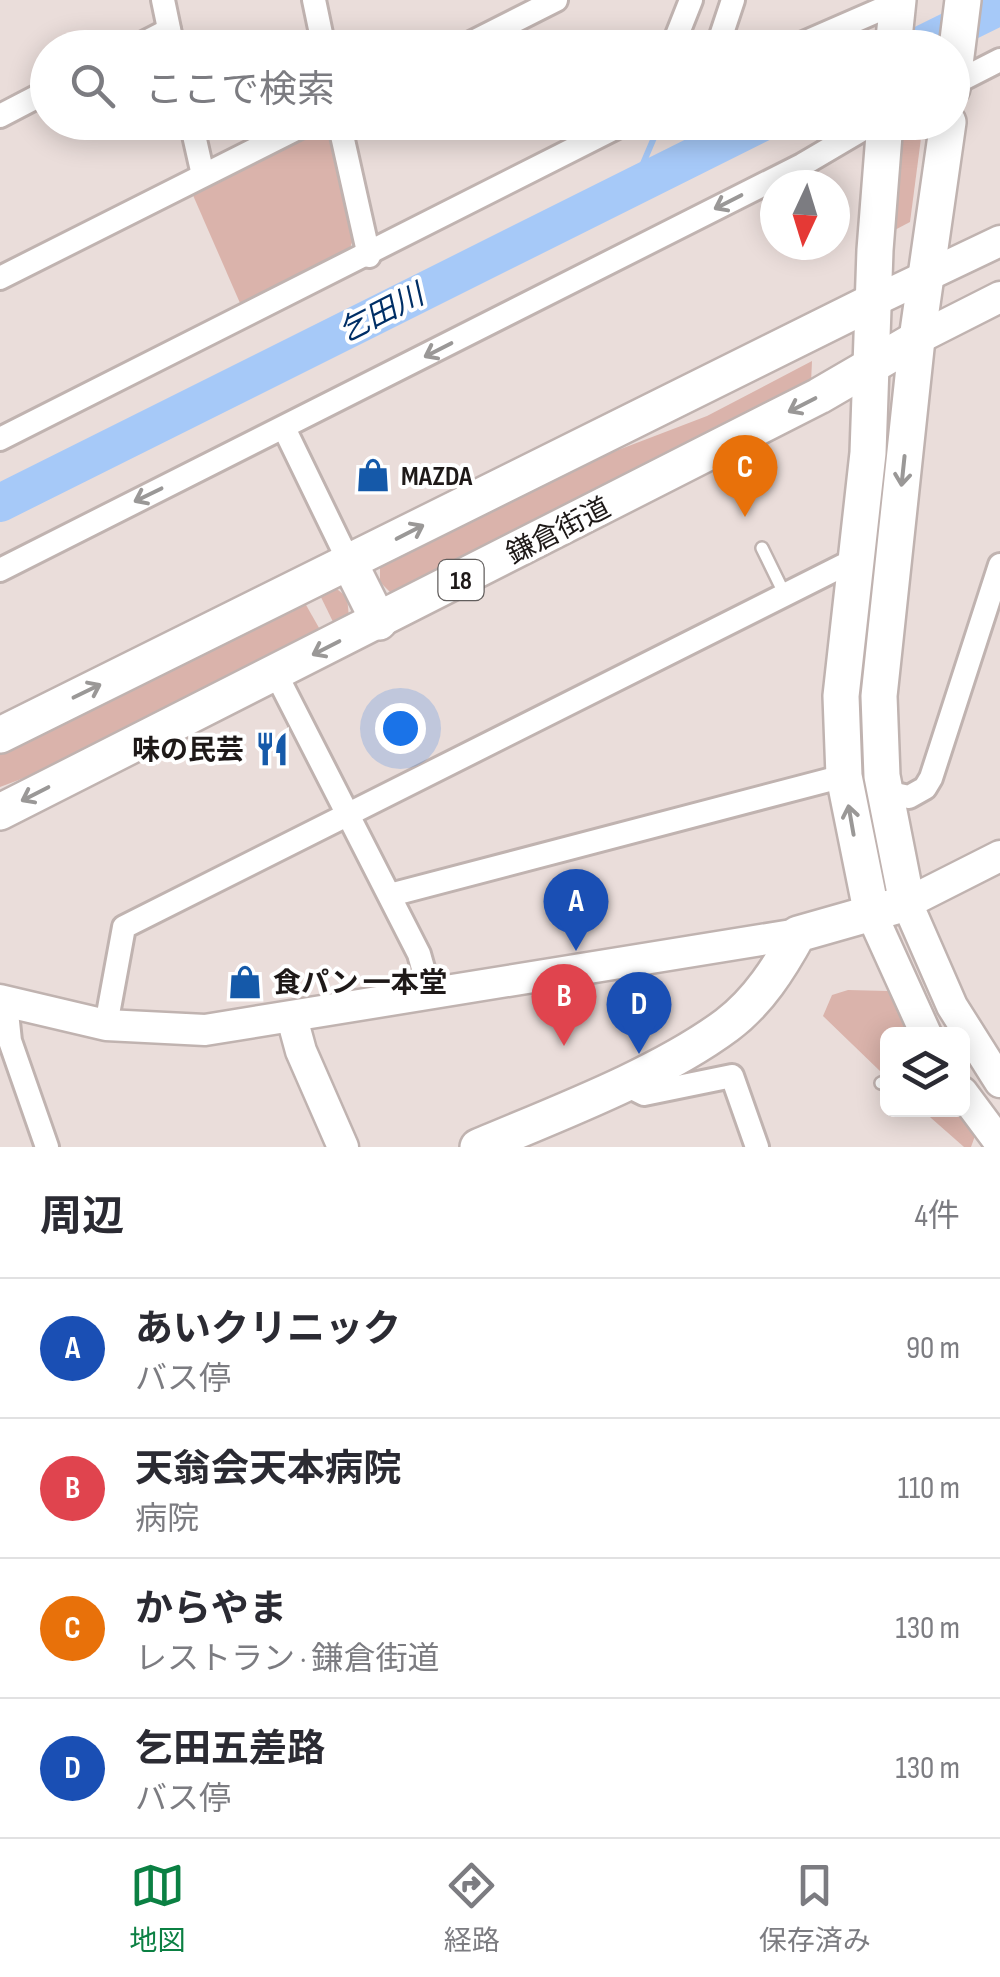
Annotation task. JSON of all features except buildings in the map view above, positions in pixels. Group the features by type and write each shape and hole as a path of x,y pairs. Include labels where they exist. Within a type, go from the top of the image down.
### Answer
{"main road":[{"path":"960,30 963,0"},
{"path":"872,916 844,776 841,696 874,364 874,301 885,140"},
{"path":"478,1147 622,1083 728,1024 780,968 798,934 907,903 882,776 879,696 917,339 930,274 946,140"},
{"name":"18","path":"0,734 874,301"},
{"name":"鎌倉街道","path":"0,812 378,622 917,339"},
{"path":"349,562 378,622"}],"street":[{"path":"162,0 169,30"},
{"path":"314,0 320,30"},
{"path":"497,30 556,0"},
{"path":"679,30 691,0"},
{"path":"724,30 733,0"},
{"path":"852,30 896,17"},
{"path":"970,72 1000,60"},
{"path":"0,116 30,101"},
{"path":"195,140 203,176"},
{"path":"0,278 274,140"},
{"path":"342,140 369,256"},
{"path":"0,440 592,140"},
{"path":"0,570 802,165 844,140"},
{"path":"874,301 1000,241"},
{"path":"917,339 1000,297"},
{"path":"284,428 349,562"},
{"path":"106,1026 124,927 856,559"},
{"path":"882,776 890,793 898,797 915,796 926,788 991,622 1000,565"},
{"path":"276,674 419,954 430,993"},
{"path":"390,896 844,776"},
{"path":"1000,856 907,903 952,1006 1000,1082"},
{"path":"872,916 923,1027"},
{"path":"47,1147 10,1041 3,1001 106,1026 206,1030 798,934"},
{"path":"292,1018 301,1051 343,1147"},
{"path":"622,1083 644,1094 732,1076 757,1147"},
{"path":"970,1104 995,1142"}],"lane":[{"path":"762,548 785,595"}],"shaded area":[{"path":"303,140 332,140 356,231 348,254 240,303 192,193"},
{"path":"896,140 921,140 910,222 889,233"},
{"path":"812,361 811,383 407,593 391,593 380,582 380,568 390,555 545,478 707,416"},
{"path":"333,586 347,597 349,617 337,630 316,587"},
{"path":"301,596 323,635 93,752 0,787 0,747"},
{"path":"848,990 888,991 911,1027 880,1027 880,1071 823,1016 832,995"},
{"path":"930,1117 966,1117 976,1133 971,1147 964,1147"}],"waterway":[{"name":"乞田川","path":"951,30 1000,6"},
{"path":"633,187 653,140"},
{"name":"乞田川","path":"0,503 727,140"}],"place":[{"name":"MAZDA","path":"373,475"},
{"name":"からやま","path":"745,517"},
{"name":"味の民芸","path":"272,749"},
{"name":"あいクリニック","path":"576,951"},
{"name":"食パン 一本堂","path":"245,982"},
{"name":"天翁会天本病院","path":"564,1046"},
{"name":"乞田五差路","path":"639,1054"}]}
